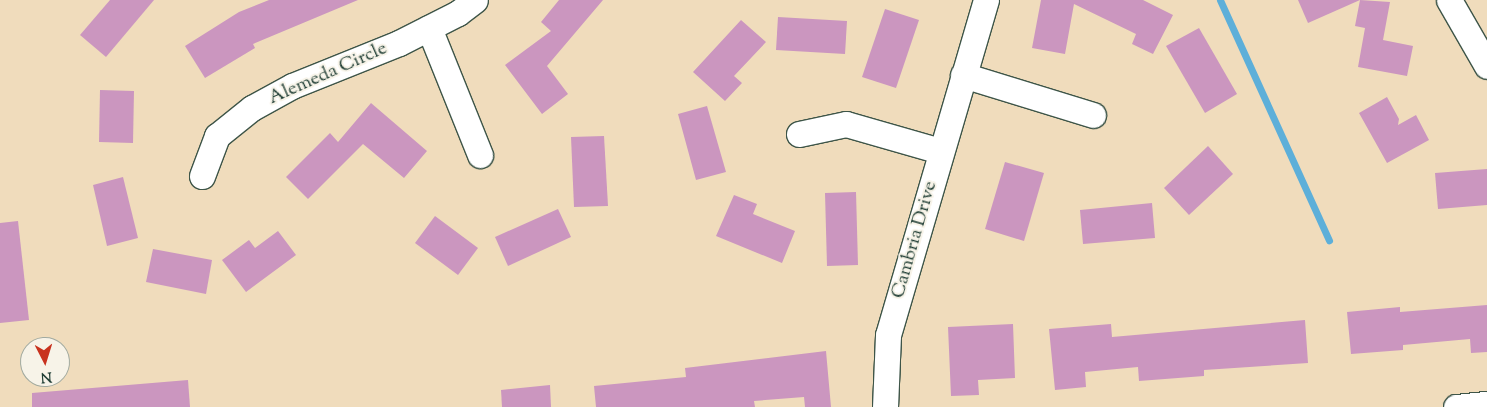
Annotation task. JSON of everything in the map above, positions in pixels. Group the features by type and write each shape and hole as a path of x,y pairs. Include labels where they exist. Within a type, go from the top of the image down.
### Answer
{"street":[{"name":"Alemeda Circle","path":"202,176 217,136 252,108 292,86 429,28 476,0"},
{"name":"Cambria Drive","path":"884,407 888,335 940,151 986,0"},
{"path":"1449,0 1487,66"},
{"path":"429,28 480,155"},
{"path":"963,75 1093,115"},
{"path":"799,134 846,124 940,151"},
{"path":"1456,407 1487,404"}],"building":[{"path":"110,0 154,0 106,57 80,35"},
{"path":"269,0 358,0 253,44 255,48 205,78 185,46 239,12"},
{"path":"559,0 603,0 547,66 568,94 542,114 505,65 551,31 541,22"},
{"path":"1041,0 1143,0 1173,15 1153,54 1132,44 1136,34 1074,4 1065,54 1032,48"},
{"path":"1298,0 1360,0 1308,23"},
{"path":"1360,0 1390,2 1383,40 1413,46 1407,76 1358,67 1365,28 1355,26"},
{"path":"885,9 919,20 896,88 862,77"},
{"path":"778,17 847,21 845,54 776,50"},
{"path":"741,20 766,42 734,76 742,83 725,101 693,72"},
{"path":"1199,28 1237,94 1205,113 1166,46"},
{"path":"100,90 134,91 133,143 99,142"},
{"path":"1387,97 1399,119 1398,125 1416,115 1429,140 1387,163 1359,113"},
{"path":"371,103 427,151 404,178 363,144 308,199 286,177 330,133 338,142"},
{"path":"707,106 726,172 696,180 678,114"},
{"path":"604,136 608,206 574,207 571,137"},
{"path":"1208,146 1233,174 1189,215 1164,188"},
{"path":"1005,162 1044,173 1024,241 985,229"},
{"path":"1487,169 1487,205 1438,209 1435,173"},
{"path":"123,177 138,238 107,246 93,185"},
{"path":"856,192 858,265 827,266 825,193"},
{"path":"734,195 757,204 753,214 795,231 782,263 716,236"},
{"path":"1152,203 1155,238 1083,244 1080,210"},
{"path":"558,209 571,237 508,266 495,237"},
{"path":"435,216 478,248 458,275 415,243"},
{"path":"18,221 29,320 0,323 0,223"},
{"path":"278,231 296,255 246,292 222,260 249,240 255,248"},
{"path":"153,249 212,260 206,294 146,282"},
{"path":"1487,305 1487,352 1471,353 1470,339 1403,345 1403,350 1351,354 1347,312 1400,307 1400,312"},
{"path":"1305,320 1308,363 1204,370 1204,376 1139,381 1138,367 1085,372 1086,387 1055,390 1049,329 1111,324 1112,337"},
{"path":"1013,324 1015,378 978,380 979,395 951,396 948,327"},
{"path":"826,351 831,407 805,407 804,397 754,401 755,407 596,407 594,386 686,377 685,368"},
{"path":"188,380 190,407 32,407 32,393"},
{"path":"550,385 551,407 502,407 501,390"}],"waterway":[{"path":"1220,0 1329,240"}]}
